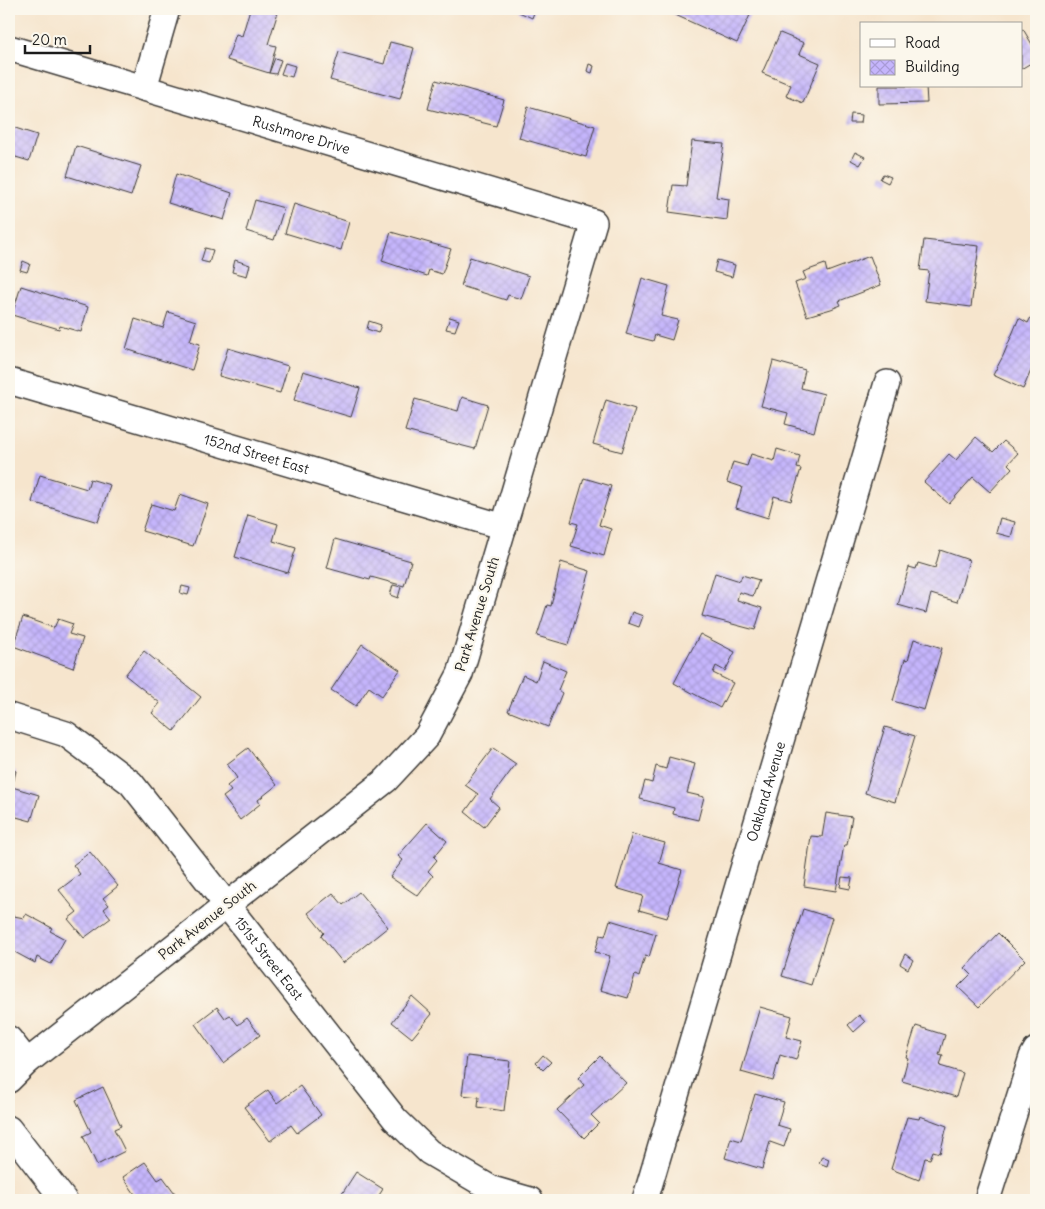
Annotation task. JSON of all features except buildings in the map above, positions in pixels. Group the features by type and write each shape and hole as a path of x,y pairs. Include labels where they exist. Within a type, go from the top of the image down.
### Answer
{"street":[{"path":"144,88 167,9"},
{"name":"Rushmore Drive","path":"9,48 594,222"},
{"name":"Park Avenue South","path":"9,1080 28,1062 386,780 427,736 460,674 594,222"},
{"name":"152nd Street East","path":"9,381 504,527"},
{"name":"Oakland Avenue","path":"645,1200 887,383"},
{"name":"151st Street East","path":"9,716 66,734 131,783 395,1119 429,1152 492,1189 530,1200"},
{"path":"9,1039 28,1062"},
{"path":"987,1200 1032,1057 1036,1050"},
{"path":"9,1129 64,1200"}]}
